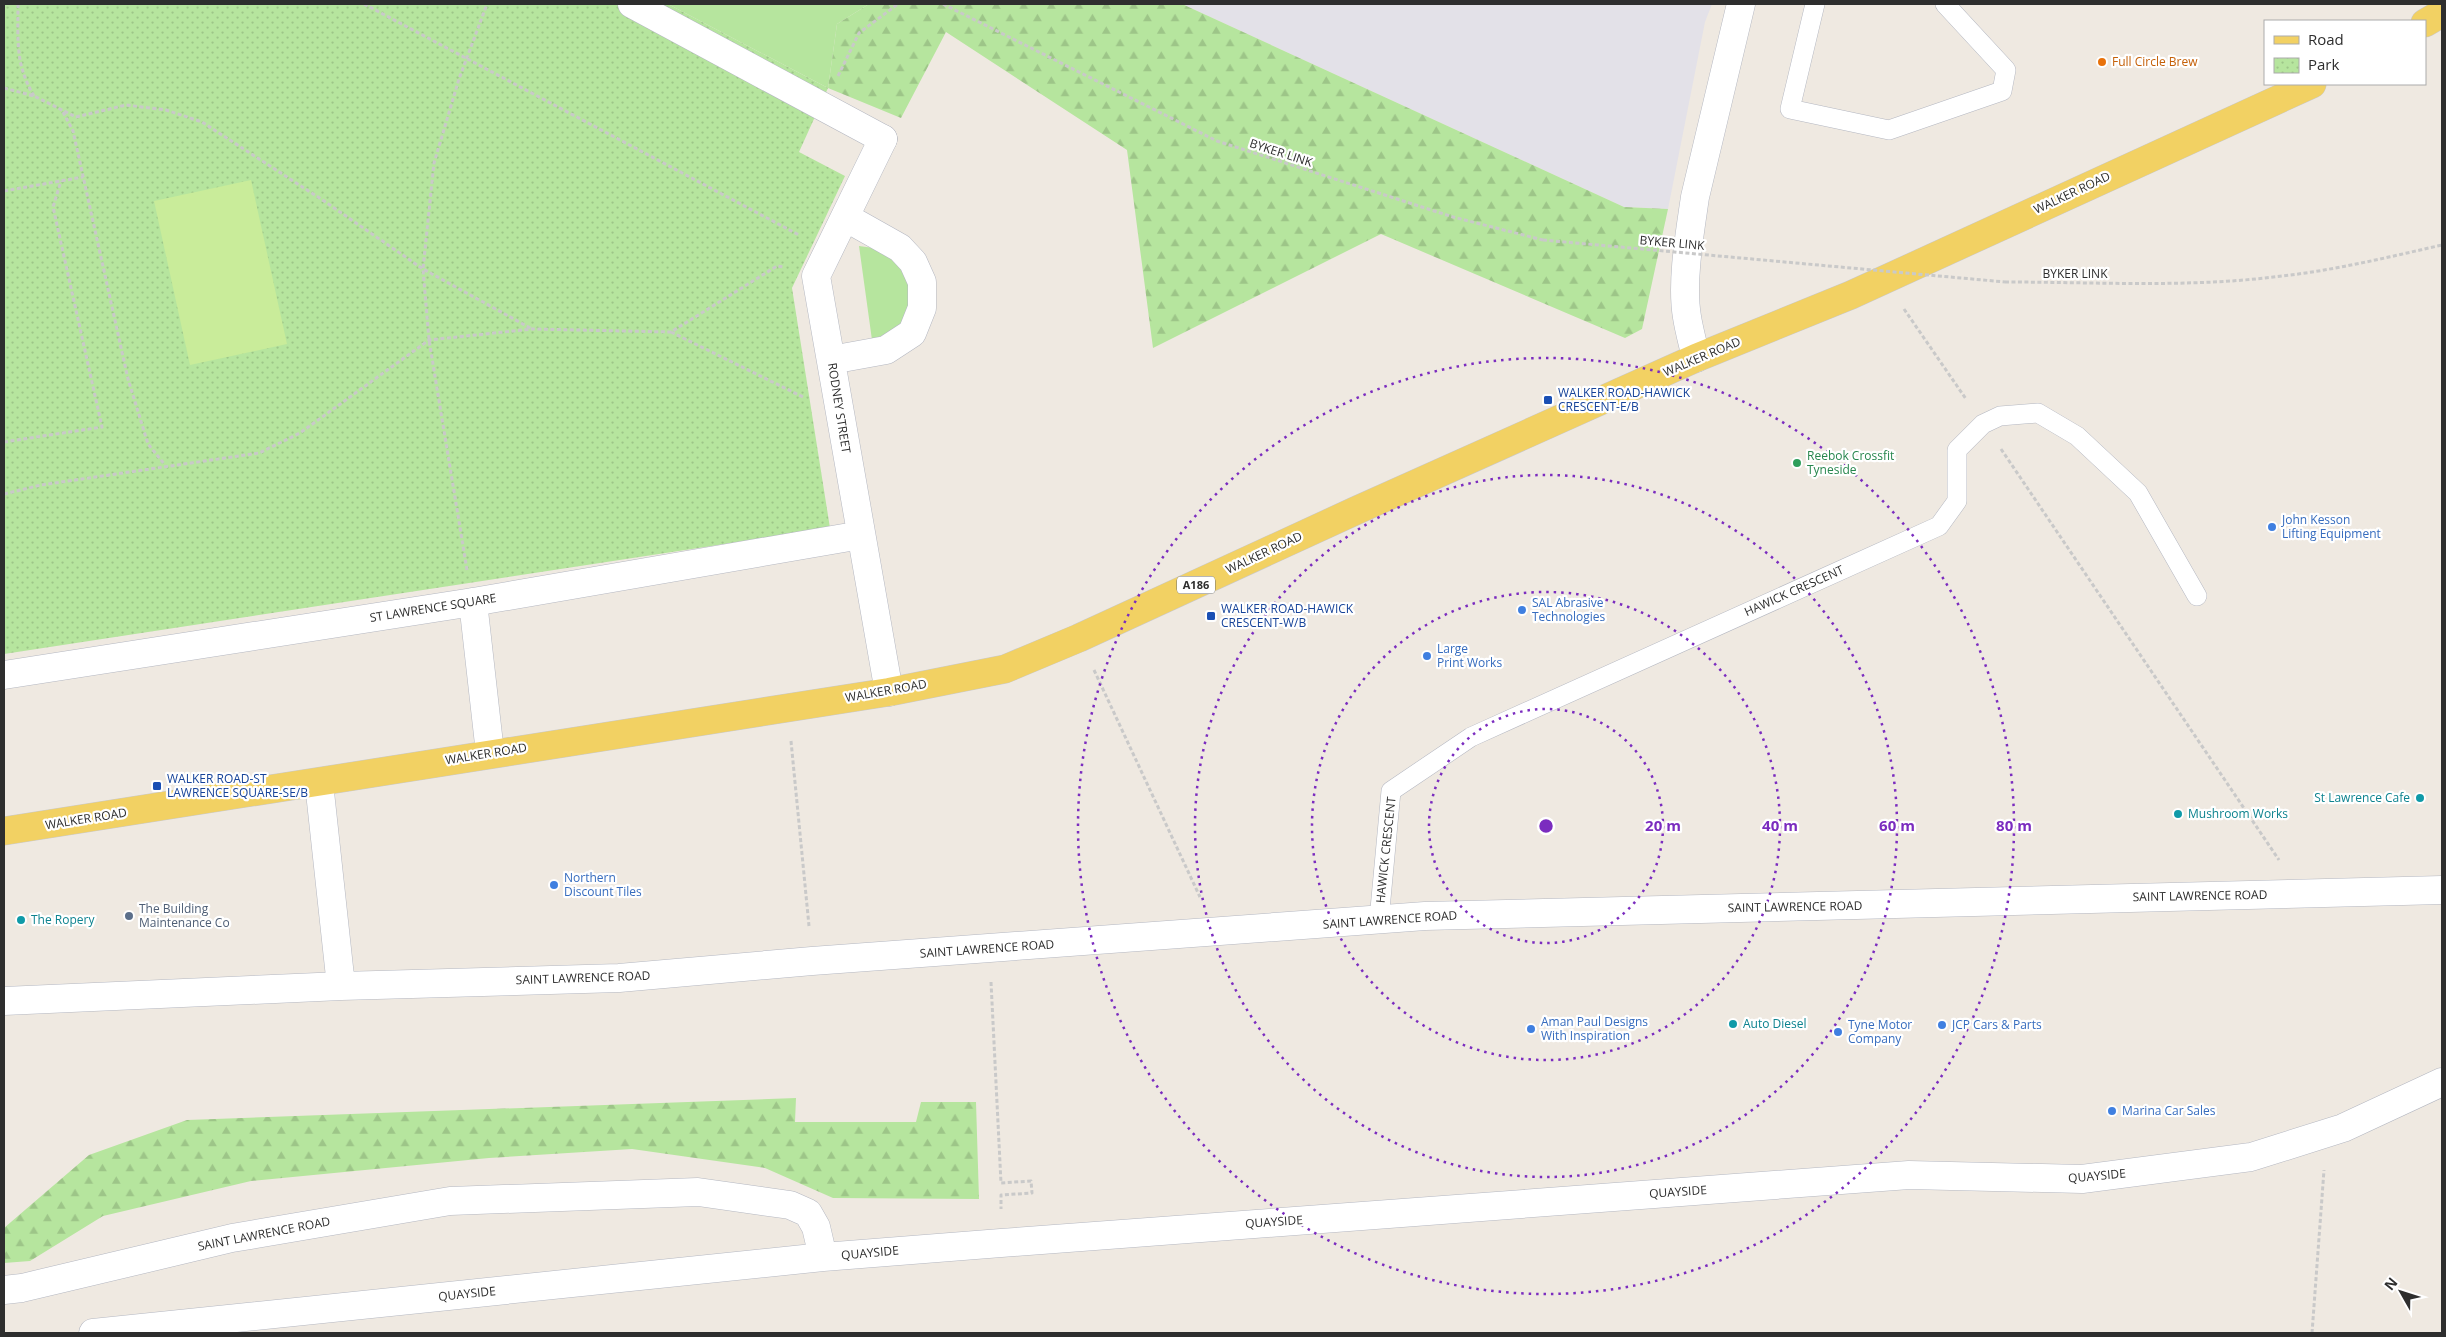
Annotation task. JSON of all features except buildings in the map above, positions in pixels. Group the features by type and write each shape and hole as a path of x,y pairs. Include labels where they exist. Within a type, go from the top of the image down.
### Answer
{"main road":[{"path":"2426,22 2442,12"},
{"name":"WALKER ROAD","path":"4,831 319,783 490,753 889,692 1004,669 1079,638 1355,511 1696,358 1884,280 2310,85"}],"street":[{"path":"632,4 830,111 884,138 816,276"},
{"path":"1696,358 1686,316 1685,294 1691,221 1697,188 1741,4"},
{"path":"832,360 886,350 912,333 922,308 922,282 913,262 900,248 845,216"},
{"name":"RODNEY STREET","path":"816,276 889,692"},
{"name":"ST LAWRENCE SQUARE","path":"4,675 473,602 861,535"},
{"path":"473,602 490,753"},
{"path":"319,783 340,986"},
{"name":"SAINT LAWRENCE ROAD","path":"4,1001 340,986 619,978 1425,916 2442,890"},
{"name":"QUAYSIDE","path":"93,1333 823,1257 1909,1175 2082,1179 2251,1157 2344,1128 2442,1082"},
{"name":"SAINT LAWRENCE ROAD","path":"4,1290 22,1288 232,1238 450,1201 698,1192 790,1205 808,1213 816,1227 823,1257"}],"lane":[{"path":"1814,4 1790,109 1889,130 2002,91 2006,70 1945,4"},
{"name":"HAWICK CRESCENT","path":"1379,920 1391,791 1471,737 1939,526 1957,501 1957,450 1983,424 2000,416 2038,413 2077,436 2138,493 2197,596"}],"path":[{"path":"18,4 17,52 24,78 34,96"},
{"path":"364,4 466,60 828,251"},
{"path":"473,602 429,340 422,269 434,163 466,60 487,4"},
{"path":"830,111 839,71 859,33 898,4"},
{"name":"BYKER LINK","path":"943,4 1216,141 1452,217 1543,240 2005,282 2204,283 2272,277 2378,260 2442,245"},
{"path":"4,88 34,96 76,117 126,105 166,110 202,122 324,201 422,269 532,329"},
{"path":"64,112 73,131 128,379 148,444 166,465"},
{"path":"4,191 83,177"},
{"path":"4,442 102,427 53,207 61,181"},
{"path":"671,332 777,266 816,276"},
{"path":"1884,280 2302,894"},
{"path":"4,494 41,485 166,465 259,453 300,433 429,340 532,329 671,332 840,415"},
{"path":"1079,638 1216,932"},
{"path":"788,707 812,962"},
{"path":"990,948 1001,1183 1032,1181 1032,1193 1001,1195"},
{"path":"2312,1333 2328,1132"}],"shaded area":[{"path":"1182,4 1712,4 1705,22 1668,209 1624,207"}],"green space":[{"path":"4,4 668,4 828,88 799,152 845,176 792,288 830,528 4,654"},
{"path":"668,4 869,4 837,24 828,88"},
{"path":"869,4 1182,4 1624,207 1668,209 1642,329 1625,338 1381,234 1153,348 1127,150 946,32 901,118 828,88 837,24"},
{"path":"251,180 287,344 190,365 154,201"},
{"path":"859,246 881,249 908,272 910,314 893,331 872,340"},
{"path":"796,1098 795,1122 916,1122 921,1102 976,1102 979,1199 833,1198 765,1168 632,1149 489,1158 251,1181 103,1216 30,1261 4,1263 4,1228 89,1155 187,1120"}],"place":[{"name":"Full Circle Brew","path":"2102,62"},
{"name":"WALKER ROAD-HAWICK CRESCENT-E/B","path":"1548,400"},
{"name":"Reebok Crossfit Tyneside","path":"1797,463"},
{"name":"John Kesson Lifting Equipment","path":"2272,527"},
{"name":"SAL Abrasive Technologies","path":"1522,610"},
{"name":"WALKER ROAD-HAWICK CRESCENT-W/B","path":"1211,616"},
{"name":"Large Print Works","path":"1427,656"},
{"name":"WALKER ROAD-ST LAWRENCE SQUARE-SE/B","path":"157,786"},
{"name":"St Lawrence Cafe","path":"2420,798"},
{"name":"Mushroom Works","path":"2178,814"},
{"name":"Northern Discount Tiles","path":"554,885"},
{"name":"The Building Maintenance Co","path":"129,916"},
{"name":"The Ropery","path":"21,920"},
{"name":"Auto Diesel","path":"1733,1024"},
{"name":"JCP Cars & Parts","path":"1942,1025"},
{"name":"Aman Paul Designs With Inspiration","path":"1531,1029"},
{"name":"Tyne Motor Company","path":"1838,1032"},
{"name":"Marina Car Sales","path":"2112,1111"}]}
